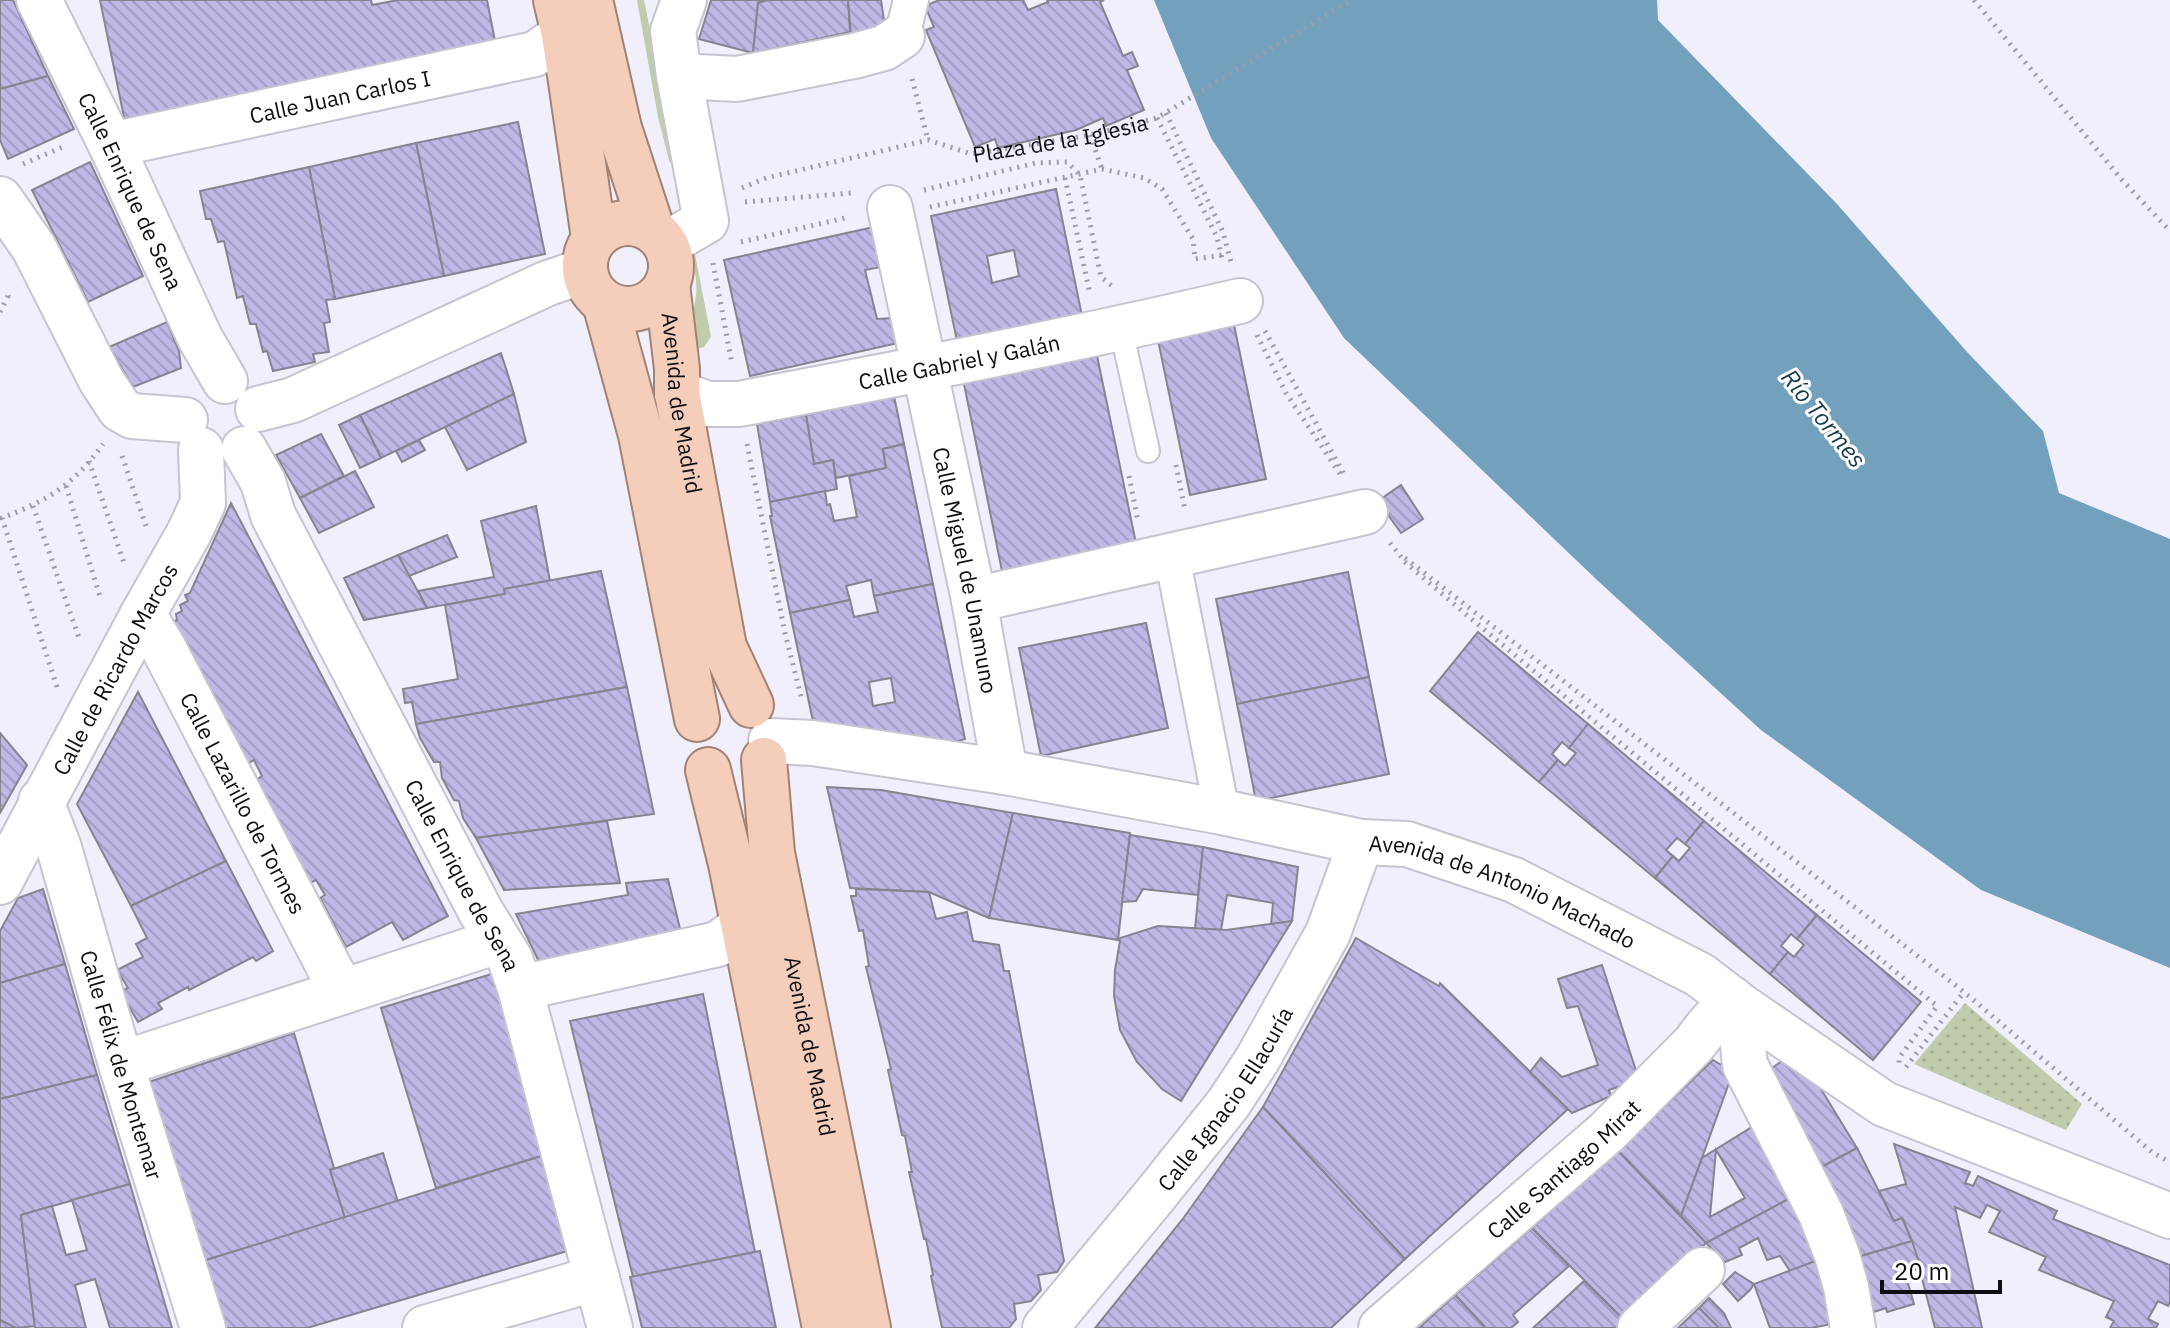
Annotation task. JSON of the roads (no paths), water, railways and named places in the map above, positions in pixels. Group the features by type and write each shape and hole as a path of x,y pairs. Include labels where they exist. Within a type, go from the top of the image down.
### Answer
{"highway":[{"name":"Avenida de Madrid","path":"590,0 619,128 662,252 676,354 677,393 724,647 762,735 772,853 868,1328"},
{"name":"Avenida de Madrid","path":"560,17 594,271 641,435 697,719"},
{"path":"632,222 662,252 651,302 629,309 594,271 611,225 632,222"},
{"path":"731,699 762,735 748,774 728,778 708,770 698,760 693,747 697,719 712,704 731,699"},
{"name":"Avenida de Madrid","path":"708,770 744,925 825,1328"}],"street":[{"name":"Calle Enrique de Sena","path":"39,0 111,145 200,338 225,381"},
{"path":"662,252 704,213 673,31 684,0"},
{"name":"Calle Juan Carlos I","path":"111,145 535,54 560,17"},
{"path":"679,76 737,79 869,52 884,48 906,18"},
{"path":"0,199 34,248 101,380 120,409 132,416 193,435 215,455 231,455 254,465 254,438 259,424 254,398 236,383 209,383 196,391 187,405 193,435"},
{"name":"Calle Miguel de Unamuno","path":"893,202 974,600 1005,772"},
{"path":"258,409 293,400 548,283 594,271"},
{"name":"Calle Gabriel y Galán","path":"677,393 708,404 739,404 1110,331 1240,301"},
{"name":"Calle de Ricardo Marcos","path":"0,882 41,801 123,609 189,533 203,503 193,435"},
{"name":"Calle Enrique de Sena","path":"254,465 273,515 510,959 610,1328"},
{"path":"974,600 1365,512"},
{"path":"1172,556 1222,812"},
{"name":"Calle Lazarillo de Tormes","path":"123,609 171,663 342,992"},
{"name":"Avenida de Antonio Machado","path":"762,735 1005,772 1222,812 1361,842 1407,844 1514,880 1700,975 1884,1104 2170,1216"},
{"name":"Calle Félix de Montemar","path":"41,801 59,848 121,1064 203,1328"},
{"name":"Calle Ignacio Ellacuría","path":"1045,1328 1228,1104 1257,1060 1328,933 1361,842"},
{"path":"520,988 718,944 744,925"},
{"path":"121,1064 498,941"},
{"path":"1736,1002 1745,1065 1821,1214 1840,1265 1853,1328"},
{"name":"Calle Santiago Mirat","path":"1381,1328 1607,1132 1707,1027 1736,1002"},
{"path":"1640,1328 1702,1270"},
{"path":"425,1328 597,1278"}],"lane":[{"path":"1110,331 1148,451"}],"water":[{"name":"Río Tormes","path":"1154,0 1657,0 1658,20 1837,204 1968,353 2043,431 2059,493 2170,539 2170,968 1981,890 1761,730 1597,580 1344,338 1211,138"}]}
